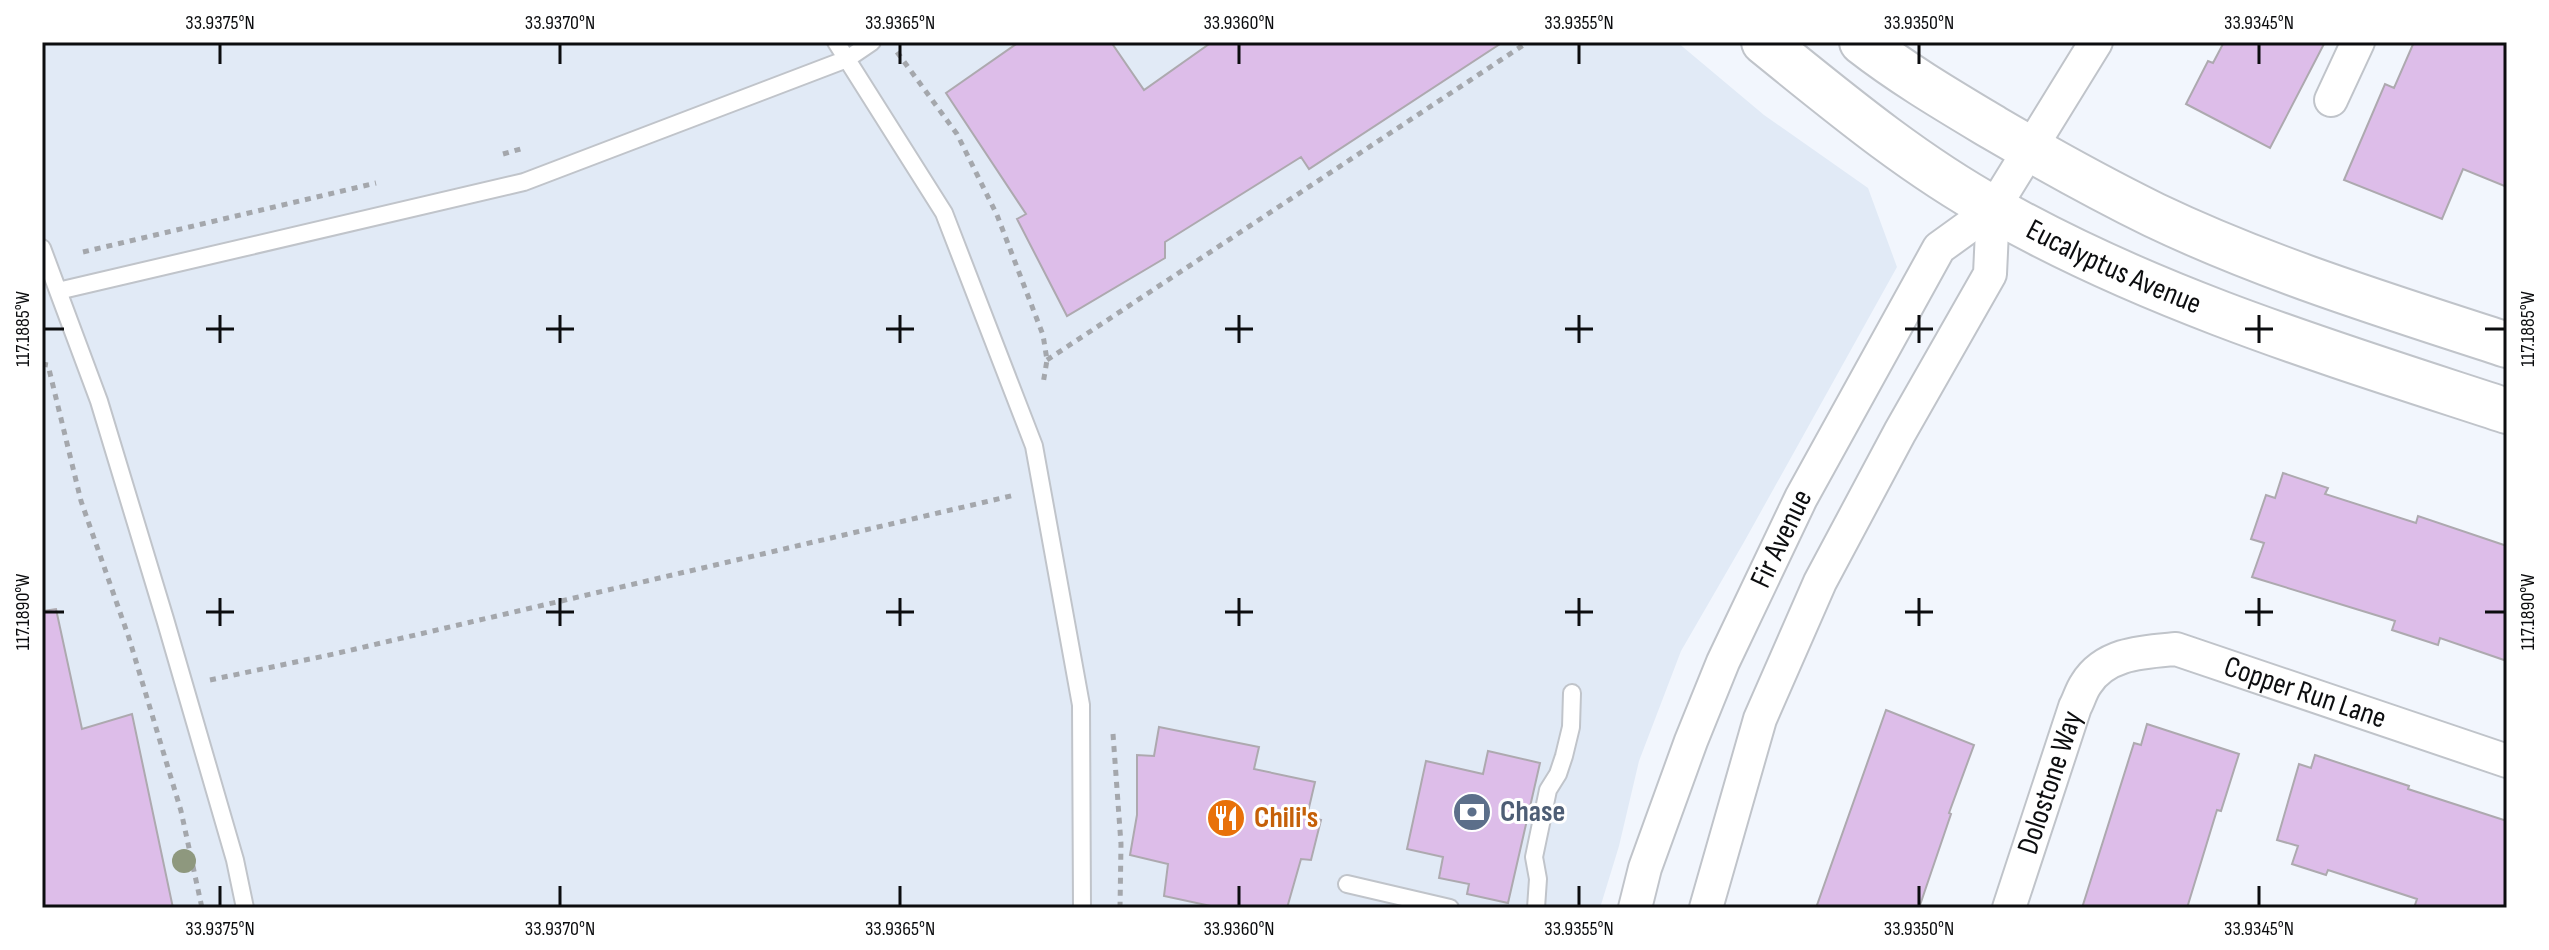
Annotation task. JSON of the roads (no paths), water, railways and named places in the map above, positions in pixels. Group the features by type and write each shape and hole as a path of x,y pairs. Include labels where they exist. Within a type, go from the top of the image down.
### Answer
{"main road":[{"name":"Eucalyptus Avenue","path":"1764,42 1929,169 1993,209 2071,249 2254,326 2507,411"},
{"name":"Eucalyptus Avenue","path":"1862,42 1946,99 2096,186 2208,238 2308,278 2507,345"}],"street":[{"name":"Fir Avenue","path":"1635,908 1645,868 1691,741 1723,662 1801,498 1939,248 1993,209 2096,42"},
{"path":"2331,100 2358,42"},
{"name":"Fir Avenue","path":"1706,908 1760,719 1820,582 1900,432 1990,274 1993,209"},
{"name":"Copper Run Lane","path":"2103,665 2137,652 2176,649 2507,761"},
{"name":"Dolostone Way","path":"2009,908 2075,707 2086,684 2103,665"}],"lane":[{"path":"836,42 944,213 1034,446 1081,705 1082,908"},
{"path":"58,291 524,182 847,59 872,42"},
{"path":"42,248 90,373 235,860 245,908"},
{"path":"1536,908 1538,879 1534,857 1548,790 1558,774 1571,727 1572,693"},
{"path":"1347,884 1450,908"}],"place":[{"name":"Chase","path":"1472,812"},
{"name":"Chili's","path":"1226,818"}]}
